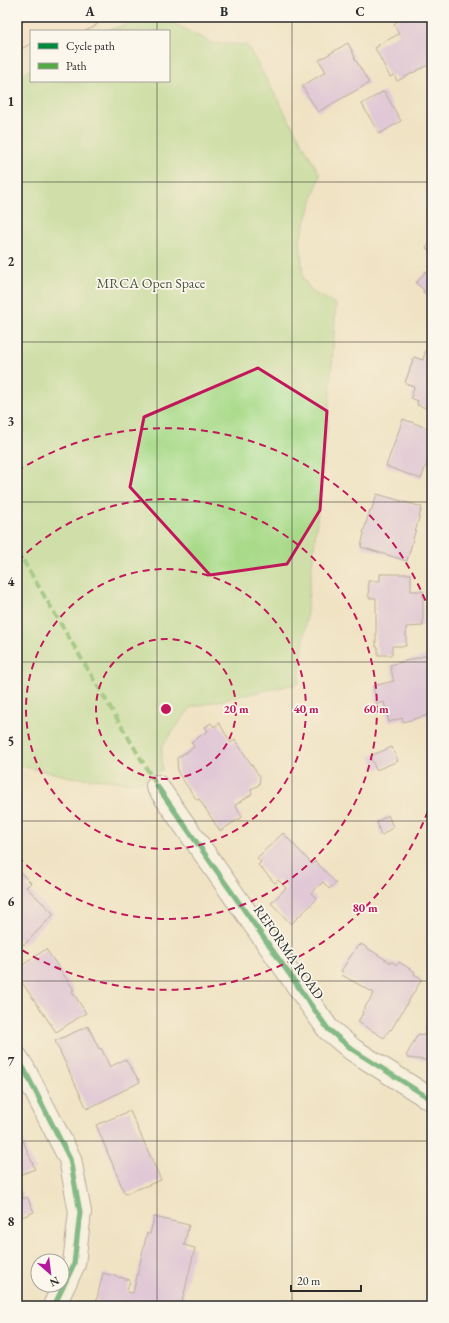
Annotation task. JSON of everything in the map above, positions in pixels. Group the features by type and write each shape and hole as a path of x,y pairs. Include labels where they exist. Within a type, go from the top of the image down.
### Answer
{"main road":[{"path":"32,30 56,17"},
{"path":"60,30 88,17"},
{"path":"17,38 30,31"},
{"path":"17,53 30,46"}],"street":[{"name":"REFORMA ROAD","path":"157,786 328,1029 353,1050 432,1100"},
{"path":"17,1058 70,1159 80,1212 74,1264 54,1306"}],"highlighted area":[{"path":"258,368 327,411 320,510 287,564 210,575 130,487 144,417"}],"green space":[{"name":"MRCA Open Space","path":"147,18 171,22 212,43 247,45 320,175 300,240 303,278 312,292 336,304 328,421 299,683 191,707 162,746 162,770 137,783 71,777 17,765 17,76 30,70 30,82 170,82 170,30 108,30"}],"building":[{"path":"402,17 427,17 432,26 432,63 397,81 394,75 390,77 375,48 399,34 394,24 397,22 396,20"},
{"path":"348,43 369,83 318,112 302,86 326,72 319,60"},
{"path":"384,91 401,121 379,134 362,104"},
{"path":"432,240 432,253 426,248"},
{"path":"426,271 432,277 432,299 423,292 424,290 416,283"},
{"path":"428,343 432,345 432,410 417,405 418,401 411,398 414,387 405,383 414,357 423,360"},
{"path":"403,419 430,429 431,427 432,428 432,465 430,465 431,461 428,460 421,479 386,466"},
{"path":"377,494 422,507 407,561 361,547 363,533"},
{"path":"380,574 411,574 411,591 423,591 423,626 406,627 406,646 392,646 392,655 378,655 378,647 376,647 376,598 369,598 368,581 380,581"},
{"path":"432,654 432,714 403,722 402,718 389,722 384,702 377,704 373,686 394,681 390,665"},
{"path":"211,723 214,727 219,723 231,743 235,740 260,777 259,785 251,789 252,794 235,805 242,817 220,831 199,799 197,800 178,773 177,758 194,747 191,742 208,731 205,727"},
{"path":"392,747 398,761 376,770 370,756"},
{"path":"388,815 393,827 381,836 377,822"},
{"path":"283,833 312,864 315,861 336,883 329,889 323,882 311,893 317,899 291,924 271,903 286,888 278,880 275,883 258,865 261,862 257,858"},
{"path":"17,869 31,883 26,887 54,914 24,945 17,938"},
{"path":"361,944 391,963 392,962 397,965 399,962 415,972 414,974 422,979 391,1030 390,1029 384,1038 358,1022 363,1013 362,1012 374,993 342,975 344,973 341,971 358,945 360,946"},
{"path":"46,949 74,990 72,991 86,1013 56,1032 17,975 17,969"},
{"path":"427,1021 432,1021 432,1061 408,1058 406,1056 418,1034 425,1035"},
{"path":"88,1026 110,1067 125,1059 140,1082 87,1109 55,1041"},
{"path":"130,1111 161,1180 125,1194 96,1125"},
{"path":"23,1141 35,1169 17,1176 17,1143"},
{"path":"17,1183 24,1199 27,1197 34,1212 17,1219"},
{"path":"154,1217 189,1225 184,1245 195,1248 181,1306 114,1306 96,1302 103,1273 130,1280 127,1292 133,1293 147,1233 150,1234"}],"marked path":[{"path":"17,550 157,786"}],"cycle path":[{"path":"157,786 328,1029 353,1050 432,1100"},
{"path":"17,1058 70,1159 80,1212 74,1264 54,1306"}]}
